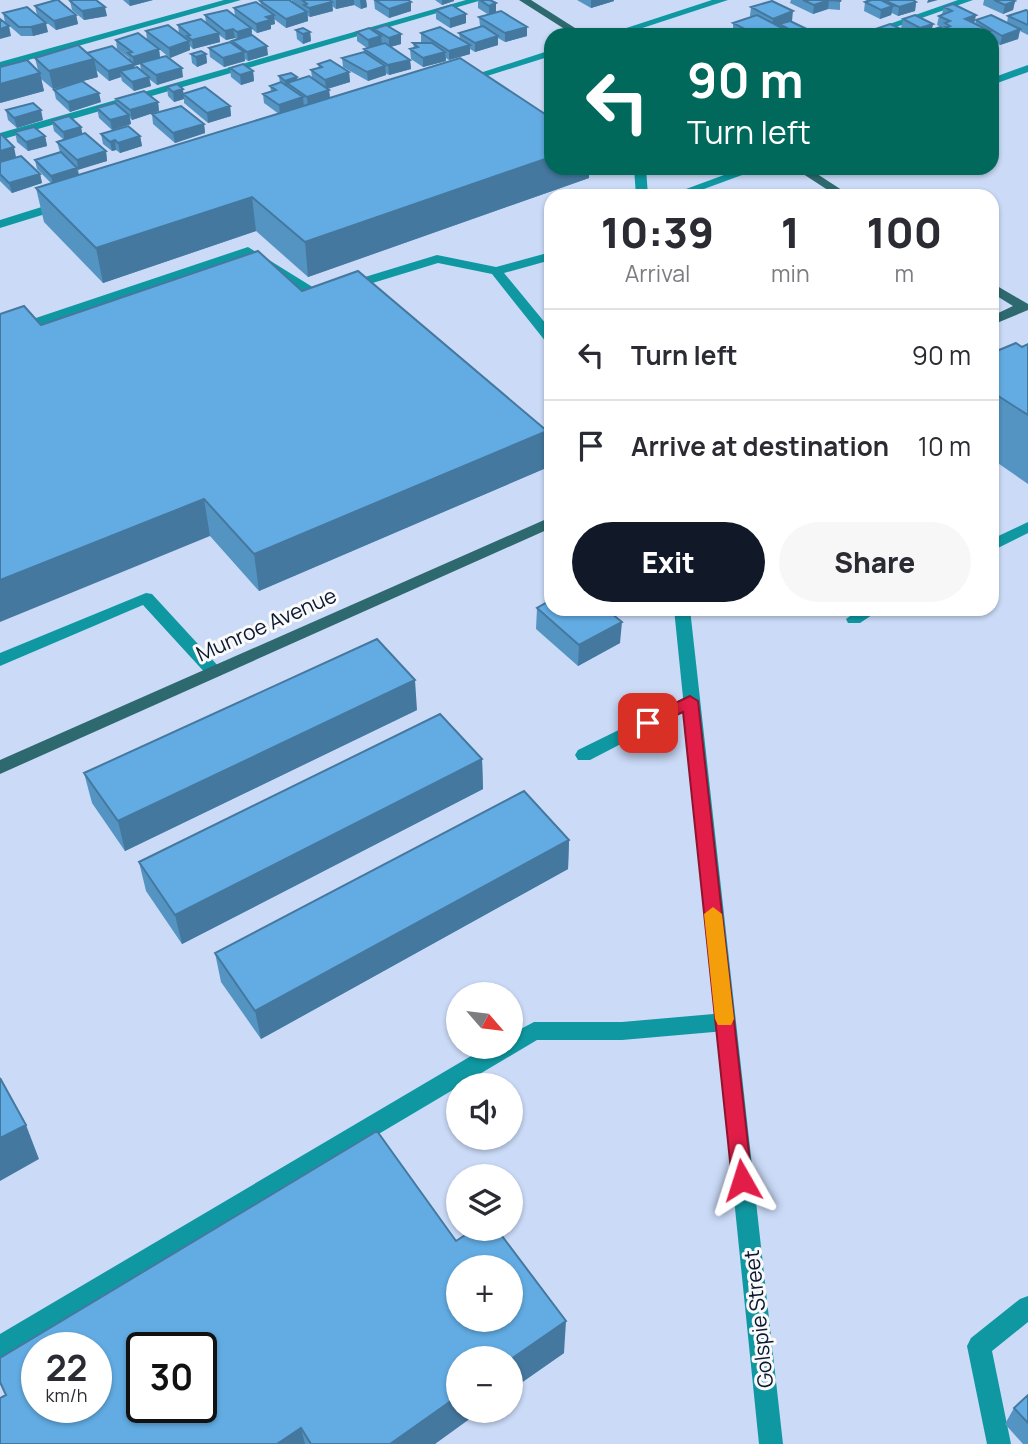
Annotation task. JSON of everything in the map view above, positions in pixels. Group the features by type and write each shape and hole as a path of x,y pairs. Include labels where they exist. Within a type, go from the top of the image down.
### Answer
{"main road":[{"path":"524,0 570,28"},
{"path":"811,175 834,189"},
{"path":"999,292 1023,307 999,318"},
{"name":"Munroe Avenue","path":"0,767 544,525"}],"street":[{"path":"0,65 236,0"},
{"path":"0,137 477,0"},
{"path":"633,28 723,0"},
{"path":"884,28 968,0"},
{"path":"446,86 544,55"},
{"path":"999,79 1028,68"},
{"path":"694,189 734,175"},
{"path":"0,224 79,200"},
{"path":"0,335 248,251 317,296 437,259 496,271 544,258"},
{"path":"496,271 544,330"},
{"path":"999,542 1028,527"},
{"path":"0,660 146,598 214,672"},
{"name":"Golspie Street","path":"683,616 771,1444"},
{"path":"854,619 860,616"},
{"path":"584,755 690,701"},
{"path":"523,1037 534,1031 622,1031 725,1022"},
{"path":"0,1347 485,1059"},
{"path":"999,1444 979,1346 1028,1307"}],"building":[{"path":"58,0 76,15 54,21 35,6"},
{"path":"96,0 105,7 82,11 70,1"},
{"path":"289,0 307,12 286,19 260,1"},
{"path":"302,0 330,0 332,2 309,8"},
{"path":"375,0 408,0 411,2 389,9"},
{"path":"480,0 490,0 496,3 489,6"},
{"path":"803,0 829,0 814,5"},
{"path":"881,0 893,6 881,10 865,2"},
{"path":"884,0 913,0 916,2 899,7"},
{"path":"994,0 1013,0 1015,1 1005,5"},
{"path":"772,1 793,11 773,19 751,7"},
{"path":"256,2 274,15 266,17 270,20 256,24 234,8"},
{"path":"953,4 976,15 965,19 984,28 946,27 950,26 945,23 950,21 939,16 952,11 944,7"},
{"path":"452,5 466,14 450,19 436,10"},
{"path":"27,7 46,23 19,27 3,13"},
{"path":"227,10 251,28 237,32 233,29 225,31 205,15"},
{"path":"1026,10 1028,25 1008,16"},
{"path":"501,11 527,27 505,33 479,17"},
{"path":"757,15 782,28 743,28 733,23"},
{"path":"915,15 933,24 920,28 903,19"},
{"path":"991,15 1020,29 1002,36 999,34 999,28 989,28 976,20"},
{"path":"0,19 9,26 0,29"},
{"path":"201,19 219,33 192,40 178,25"},
{"path":"790,21 805,28 787,28 779,24"},
{"path":"890,24 899,28 879,28"},
{"path":"168,25 189,41 169,48 146,31"},
{"path":"386,25 401,34 389,38 374,29"},
{"path":"483,26 498,36 475,43 459,33"},
{"path":"440,27 470,45 449,51 421,33"},
{"path":"303,28 310,32 303,34 296,30"},
{"path":"369,28 381,36 368,40 357,32"},
{"path":"138,33 159,49 133,57 128,53 132,52 116,40"},
{"path":"252,35 267,46 247,52 232,41"},
{"path":"230,42 244,52 223,58 209,48"},
{"path":"385,43 410,60 388,65 364,49"},
{"path":"413,43 432,43 445,52 423,58 410,49 418,47"},
{"path":"78,45 94,59 49,71 35,58"},
{"path":"112,46 134,64 108,71 87,53"},
{"path":"201,51 206,54 196,57 191,54"},
{"path":"364,52 385,66 367,72 342,58"},
{"path":"166,56 182,68 156,75 140,63"},
{"path":"460,58 544,113 544,159 305,242 252,197 96,248 36,188"},
{"path":"27,60 40,73 0,84 0,67"},
{"path":"330,60 349,72 325,80 311,70 322,67 318,64"},
{"path":"243,64 253,71 240,75 230,68"},
{"path":"137,67 149,77 132,82 120,71"},
{"path":"291,73 297,77 285,81 279,76"},
{"path":"309,76 329,90 307,97 287,83"},
{"path":"82,81 99,93 68,102 54,90"},
{"path":"281,82 303,97 279,105 263,94 276,90 270,86"},
{"path":"177,84 183,89 173,92 167,87"},
{"path":"205,87 230,106 207,113 183,94"},
{"path":"144,91 158,102 130,110 116,99"},
{"path":"33,103 41,110 14,118 6,110"},
{"path":"115,103 129,115 110,120 97,108"},
{"path":"181,106 204,124 173,133 152,114"},
{"path":"69,116 81,127 63,132 52,121"},
{"path":"128,126 140,136 118,143 115,140 110,142 101,134"},
{"path":"34,127 45,136 26,142 15,132"},
{"path":"85,133 106,151 77,160 57,142"},
{"path":"2,135 14,147 0,151"},
{"path":"61,152 77,168 51,176 35,160"},
{"path":"21,156 40,174 9,183 0,174 0,162"},
{"path":"258,251 302,291 358,271 544,428 544,432 254,554 204,499 0,580 0,314 24,306 41,325"},
{"path":"1016,343 1022,347 1028,344 1028,415 999,396 999,350"},
{"path":"544,604 544,614 537,608"},
{"path":"546,616 615,616 622,622 579,645"},
{"path":"377,639 415,680 118,821 84,773"},
{"path":"440,714 482,759 175,915 139,862"},
{"path":"524,791 569,840 255,1011 215,953"},
{"path":"0,1078 26,1125 0,1138"},
{"path":"377,1131 446,1227 446,1241 506,1241 516,1255 446,1255 446,1332 523,1332 523,1264 566,1321 523,1351 523,1346 446,1346 446,1404 390,1444 311,1444 301,1428 277,1444 0,1444 0,1398 6,1395 0,1382 0,1358 21,1345 21,1423 112,1423 112,1332 43,1332"},
{"path":"1028,1395 1028,1423 1014,1408"}],"slow traffic":[{"path":"713,914 725,1019"}],"route":[{"path":"648,723 690,701 742,1180"}]}
